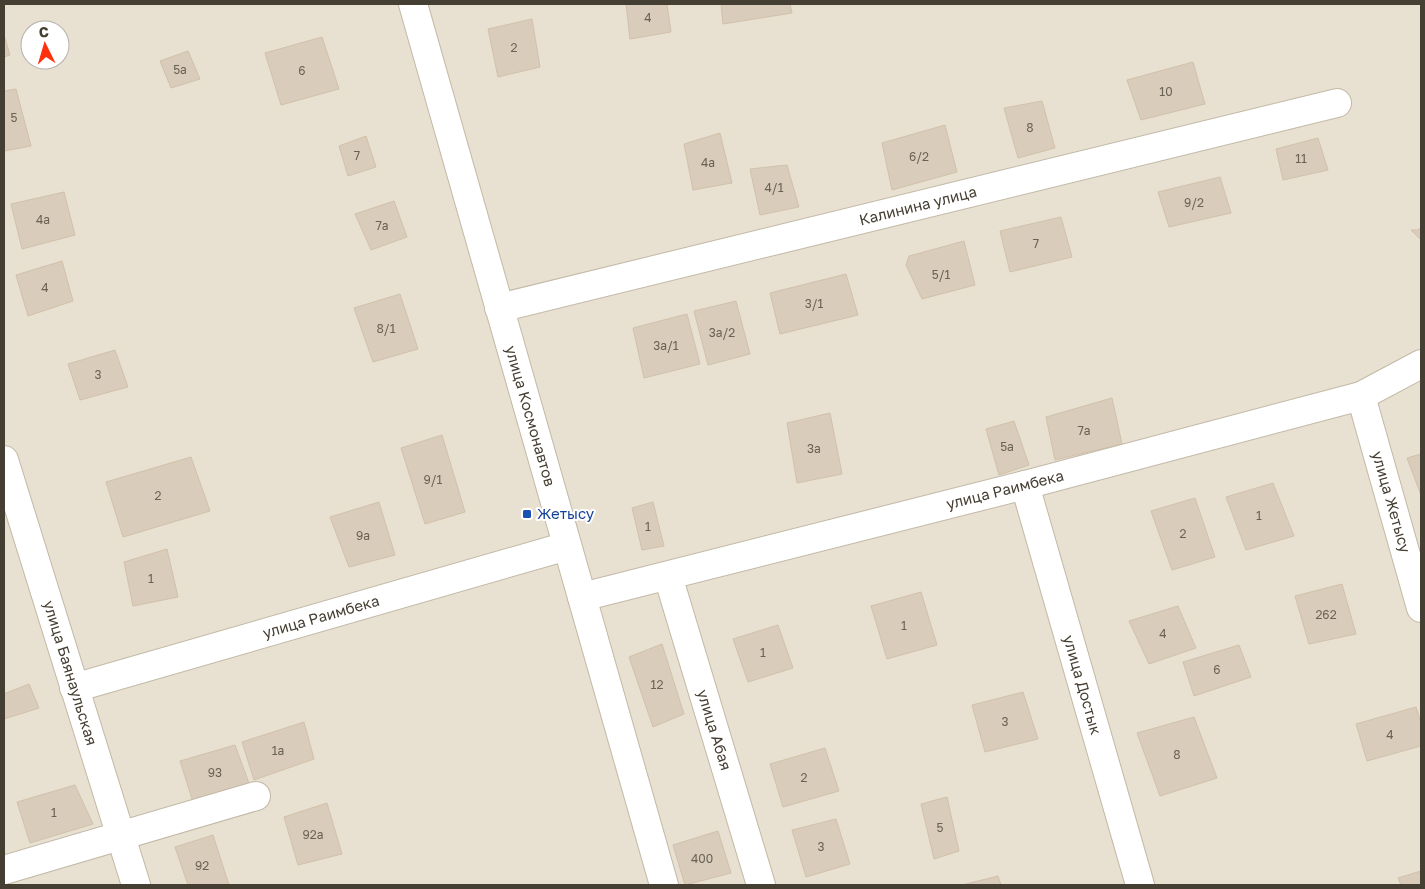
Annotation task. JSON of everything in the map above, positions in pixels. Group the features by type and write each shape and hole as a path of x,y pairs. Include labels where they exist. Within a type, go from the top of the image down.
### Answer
{"street":[{"name":"улица Космонавтов","path":"413,4 664,885"},
{"name":"Калинина улица","path":"499,308 1337,103"},
{"name":"улица Раимбека","path":"582,597 1025,485 1361,396 1421,364"},
{"name":"улица Жетысу","path":"1361,396 1421,608"},
{"name":"улица Баянаульская","path":"4,460 136,885"},
{"name":"улица Достык","path":"1025,485 1140,885"},
{"name":"улица Раимбека","path":"74,688 567,546"},
{"name":"улица Абая","path":"668,576 761,885"},
{"path":"4,870 256,796"}],"shaded area":[{"path":"4,4 1421,4 1421,885 4,885"}],"building":[{"path":"626,4 667,4 671,32 630,39"},
{"path":"721,4 790,4 792,13 723,24"},
{"path":"532,19 540,67 498,77 488,29"},
{"path":"4,35 10,55 4,57"},
{"path":"322,37 339,89 281,105 265,53"},
{"path":"188,51 200,79 171,88 160,61"},
{"path":"1193,62 1205,104 1141,120 1127,80"},
{"path":"16,89 31,146 4,151 4,91"},
{"path":"1042,101 1055,148 1018,158 1004,108"},
{"path":"945,125 957,172 892,190 882,143"},
{"path":"720,133 732,183 693,190 684,144"},
{"path":"366,136 376,167 348,176 339,146"},
{"path":"1318,138 1328,170 1283,180 1276,149"},
{"path":"787,165 799,207 760,215 750,169"},
{"path":"1220,177 1231,213 1169,227 1158,192"},
{"path":"64,192 75,235 22,249 11,204"},
{"path":"394,201 407,237 371,250 355,214"},
{"path":"1061,217 1072,257 1010,272 1000,231"},
{"path":"1421,227 1421,240 1411,230 1418,230"},
{"path":"964,241 975,285 922,299 906,265 909,256"},
{"path":"62,261 73,301 28,316 16,275"},
{"path":"846,274 858,315 780,334 770,293"},
{"path":"400,294 418,349 373,362 354,308"},
{"path":"736,301 750,354 708,365 694,311"},
{"path":"687,314 700,364 644,378 633,328"},
{"path":"115,350 128,387 80,400 68,364"},
{"path":"1112,398 1122,444 1055,460 1046,417"},
{"path":"830,413 842,474 797,483 787,423"},
{"path":"1014,421 1029,465 999,475 986,429"},
{"path":"442,435 465,512 425,524 401,448"},
{"path":"1421,454 1421,495 1407,458"},
{"path":"191,457 210,511 123,537 106,482"},
{"path":"1273,483 1294,536 1246,550 1226,497"},
{"path":"1195,498 1215,557 1172,570 1151,511"},
{"path":"379,502 395,555 349,567 330,517"},
{"path":"653,502 664,546 642,550 632,508"},
{"path":"167,549 178,597 133,606 124,562"},
{"path":"1342,584 1356,634 1309,644 1295,596"},
{"path":"921,592 937,645 887,659 871,606"},
{"path":"1178,606 1196,648 1149,664 1129,621"},
{"path":"778,625 793,668 748,682 733,639"},
{"path":"662,644 684,714 653,727 629,657"},
{"path":"1239,645 1251,677 1194,696 1183,662"},
{"path":"29,684 39,708 4,719 4,694"},
{"path":"1023,692 1038,739 985,752 972,705"},
{"path":"1416,707 1421,723 1421,746 1367,761 1356,724"},
{"path":"1194,717 1217,778 1160,796 1137,733"},
{"path":"304,722 314,759 254,780 242,742"},
{"path":"235,745 250,786 193,802 180,761"},
{"path":"825,748 839,791 783,807 770,764"},
{"path":"75,785 93,824 30,843 17,802"},
{"path":"947,797 959,851 934,859 921,804"},
{"path":"327,803 342,854 298,865 284,817"},
{"path":"836,819 850,864 806,877 792,830"},
{"path":"718,831 731,873 685,885 673,845"},
{"path":"213,835 229,885 188,885 175,847"},
{"path":"1421,871 1421,885 1401,885 1398,878"},
{"path":"998,876 1001,885 962,885"}],"place":[{"name":"Жетысу","path":"527,514"}]}
